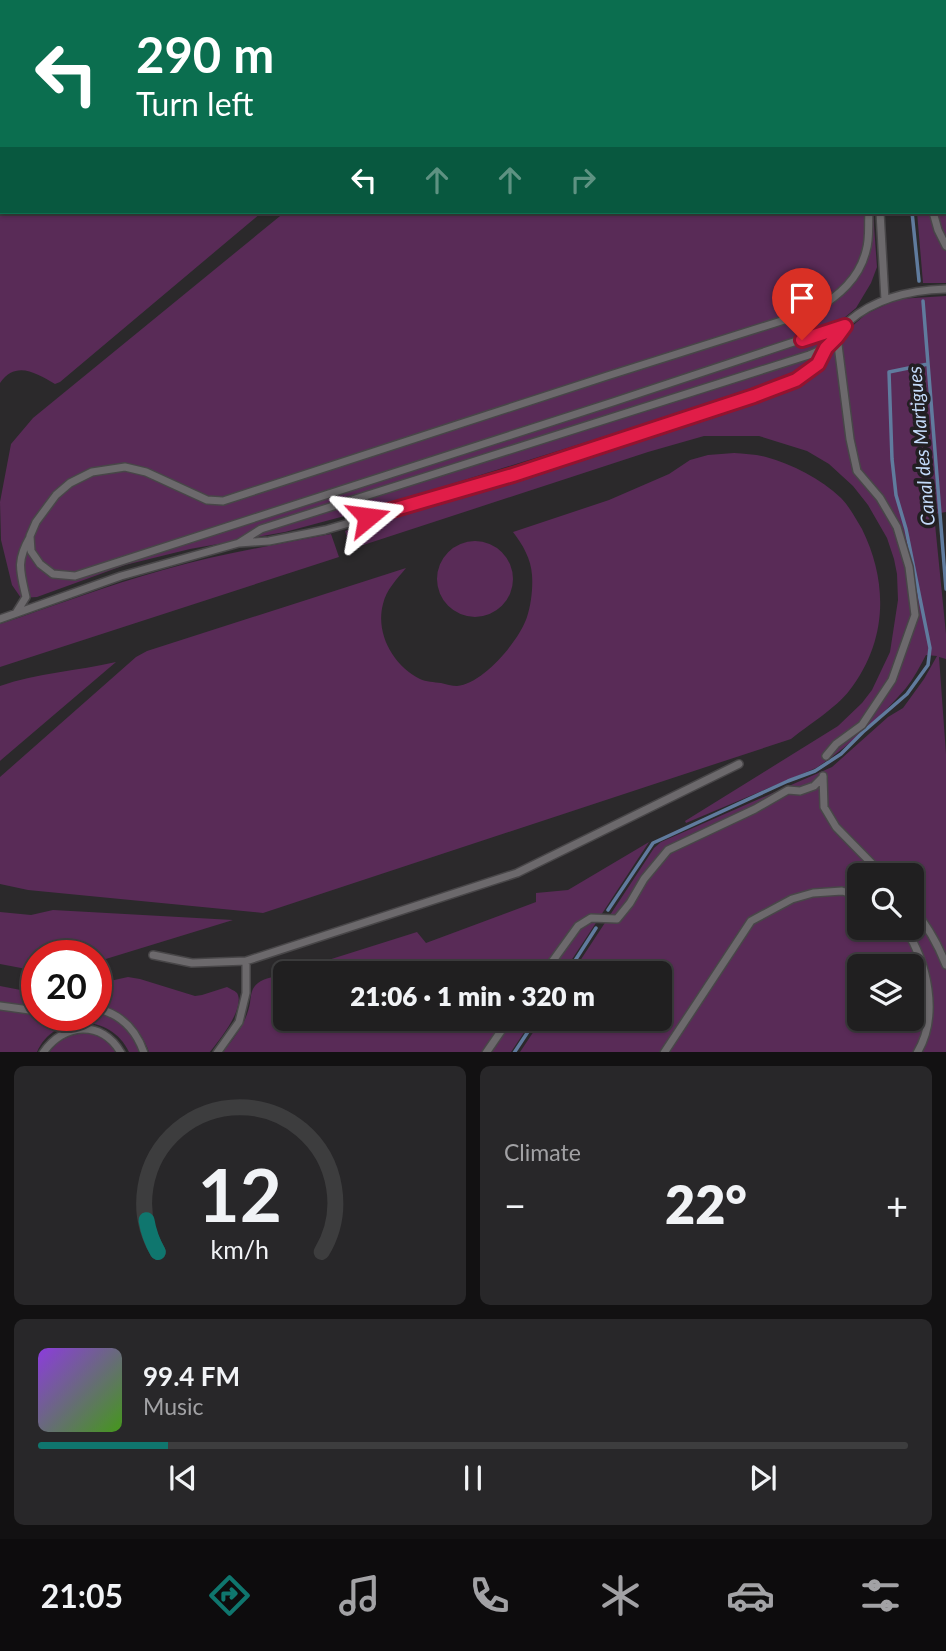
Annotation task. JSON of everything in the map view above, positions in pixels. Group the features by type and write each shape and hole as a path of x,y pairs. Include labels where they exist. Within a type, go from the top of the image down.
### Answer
{"lane":[{"path":"16,613 26,597 20,561 22,550 36,522 56,495 70,483 92,472 125,467 146,472 207,500 223,501 816,310 836,297 856,276 867,250 869,214"},
{"path":"880,214 885,300"},
{"path":"934,214 946,246"},
{"path":"0,619 121,576 239,543 270,541 325,530 513,475 754,396 796,380 818,364 826,348 845,326 869,306 898,295 946,289"},
{"path":"30,536 31,551 40,564 53,574 75,576 845,326"},
{"path":"826,757 836,744 862,726 892,680 915,615 909,566 897,527 880,498 857,471 849,439 837,337"},
{"path":"239,543 273,525 826,348"},
{"path":"153,955 192,963 246,961 517,873 739,764"},
{"path":"553,961 578,926 591,918 617,919 668,850 744,815 788,790 800,791 814,786 823,776 824,807 836,827 871,863"},
{"path":"664,1052 751,921 792,899 813,893 847,892"},
{"path":"924,923 946,965"},
{"path":"912,940 927,978 929,1004 926,1029 917,1052"},
{"path":"217,1052 239,1022 246,993 246,961"},
{"path":"0,1006 21,1009"},
{"path":"112,1015 133,1029 144,1052"},
{"path":"43,1052 53,1040 65,1032 79,1029 106,1035 121,1052"},
{"path":"486,1052 501,1031"}],"shaded area":[{"path":"0,214 260,214 60,382 55,384 33,373 19,370 6,376 0,383"},
{"path":"283,214 873,214 877,267 871,283 856,308 838,323 814,357 800,371 776,383 378,507 285,532 190,549 125,565 37,597 21,598 12,585 1,540 0,502 11,444 33,418"},
{"path":"917,214 946,214 946,283 923,283"},
{"path":"946,296 946,512 934,514 946,634 946,659 939,657 946,754 946,1052 520,1052 534,1031 672,1031 672,961 580,961 654,848 661,842 832,767 888,717 903,708 937,656 926,655 909,684 886,710 852,741 816,768 686,823 685,821 838,726 872,690 890,652 898,600 894,559 887,538 868,505 853,486 829,464 807,451 759,436 704,436 351,549 345,531 793,389 808,381 823,367 849,329 866,314 898,299"},
{"path":"734,453 762,456 786,464 806,473 833,491 847,505 862,529 877,571 880,612 877,633 862,672 837,703 791,739 263,913 28,890 0,884 0,777 136,657 147,651 406,568 384,599 382,627 389,648 402,666 420,679 455,686 467,683 478,678 499,660 516,638 527,617 532,591 531,569 526,552 513,532 609,500 669,474 690,460 708,455"},
{"path":"331,534 339,557 0,667 0,624 122,582 184,564"},
{"path":"475,541 490,544 502,552 510,564 513,579 510,594 502,606 490,614 475,617 460,614 448,606 440,594 437,579 440,564 448,552 460,544"},
{"path":"116,662 0,761 0,686 28,678"},
{"path":"649,842 571,961 325,961 417,932 426,943 536,902 536,893 568,890"},
{"path":"53,910 233,920 112,957 112,940 21,940 21,968 0,964 0,912 31,915"},
{"path":"128,977 195,996 227,987 237,993 239,999 230,1024 210,1052 149,1052 136,1028 114,1010 112,980"},
{"path":"273,977 273,1031 525,1031 511,1052 223,1052 243,1024 256,985"},
{"path":"0,986 21,990 21,1005 0,1002"},
{"path":"0,1008 21,1012 21,1031 55,1031 45,1039 37,1052 0,1052"},
{"path":"112,1017 128,1030 140,1052 129,1052 121,1039 110,1031"},
{"path":"87,1033 96,1036 111,1045 116,1052 50,1052 65,1038"}],"waterway":[{"name":"Canal des Martigues","path":"912,214 919,281"},
{"name":"Canal des Martigues","path":"923,301 946,589"},
{"path":"608,910 653,843 815,771 841,754 907,694 928,665 930,648 906,529 896,495 889,372 928,364"},
{"path":"575,961 596,928"},
{"path":"515,1052 528,1031"}],"route":[{"path":"368,517 513,475 796,380 818,364 826,348 845,326 802,340"}]}
